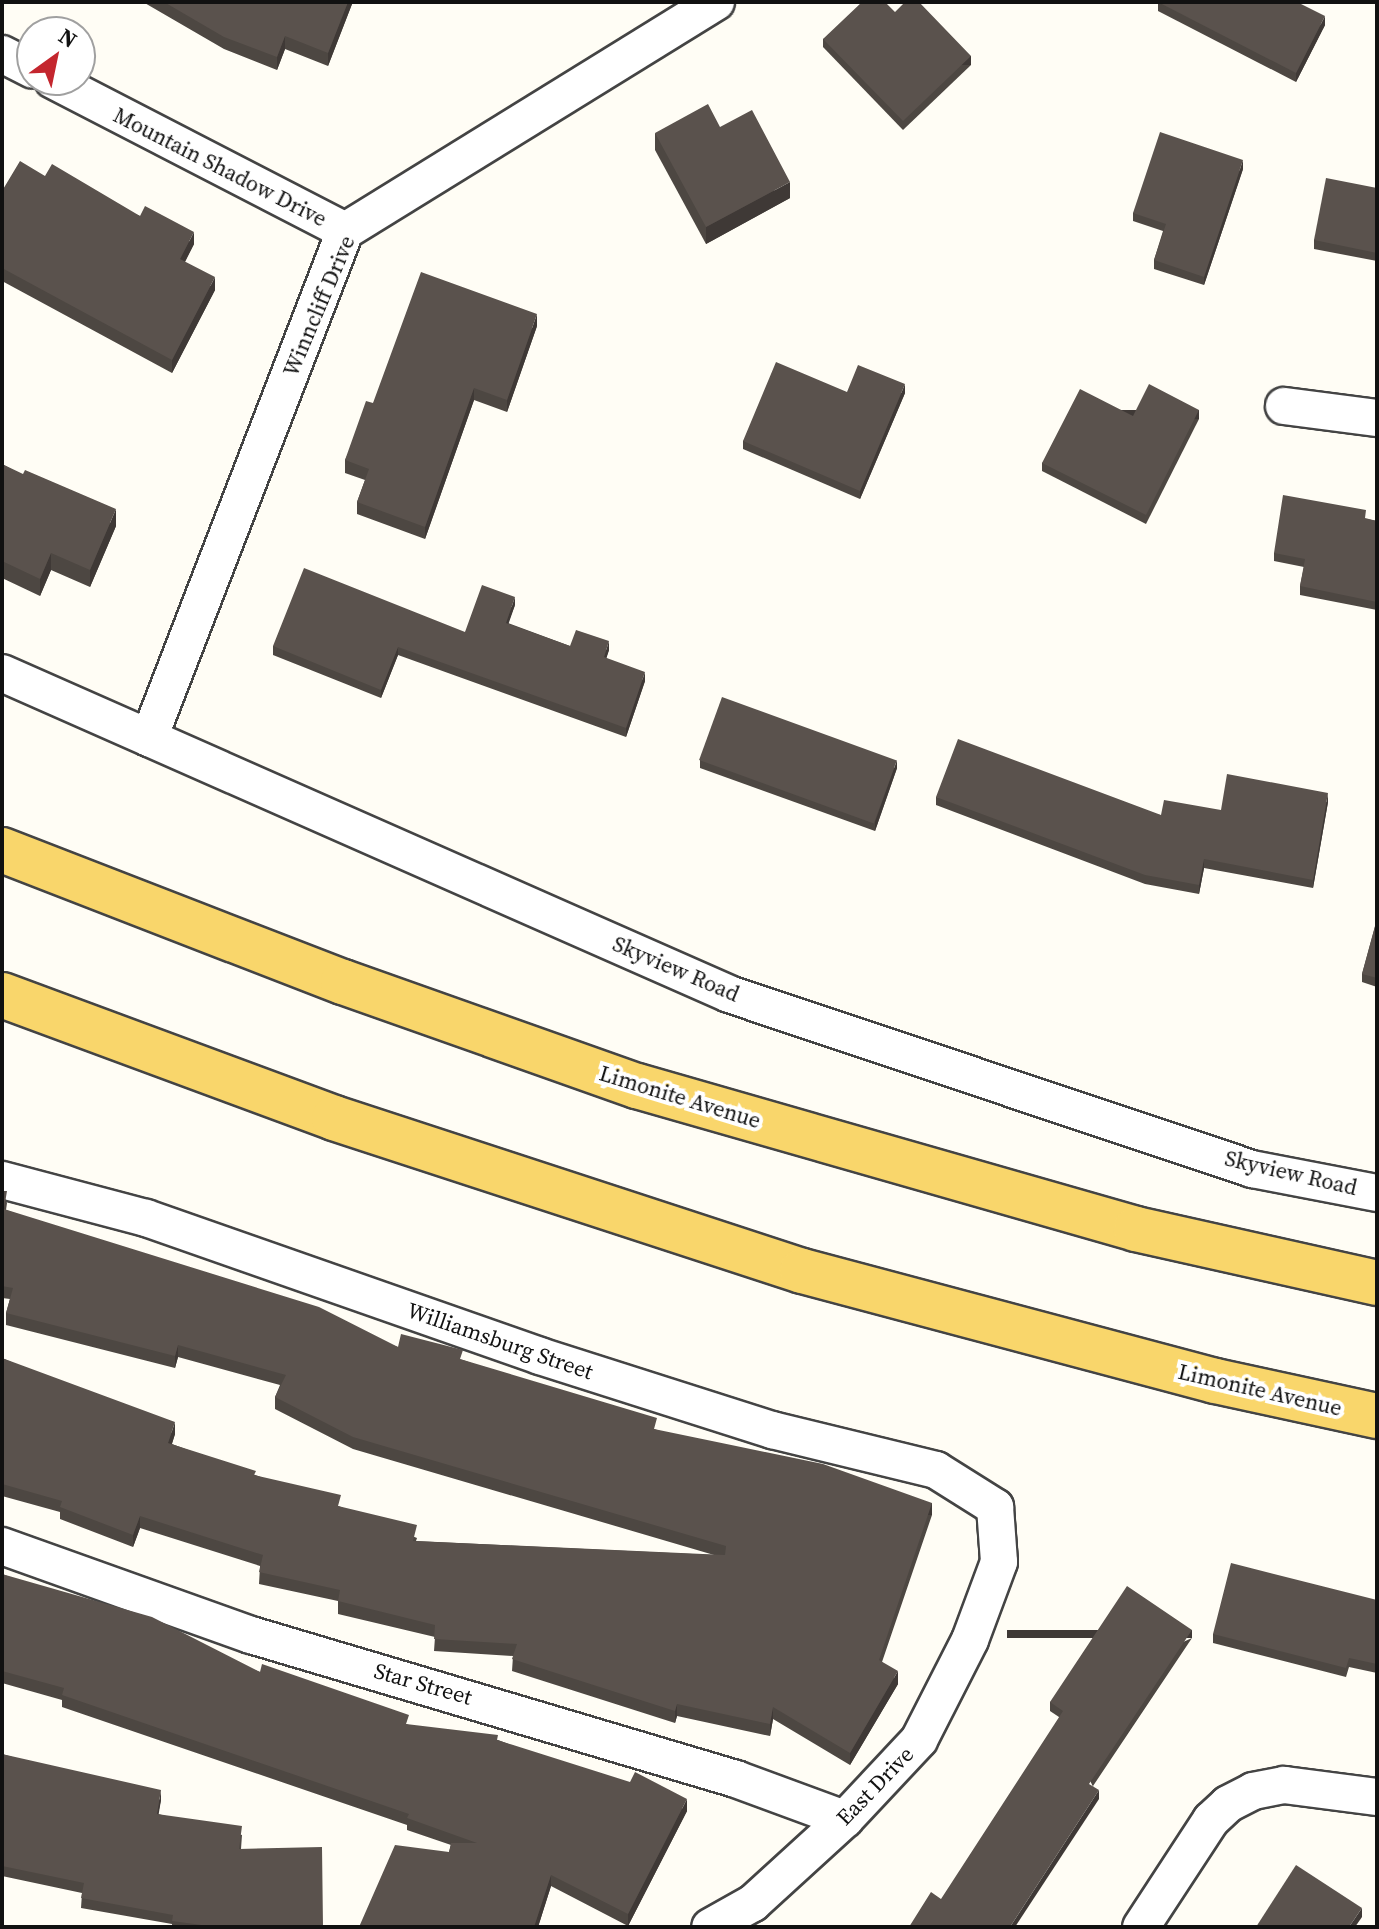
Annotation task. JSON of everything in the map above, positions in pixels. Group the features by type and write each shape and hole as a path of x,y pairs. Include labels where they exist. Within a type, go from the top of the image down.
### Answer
{"main road":[{"name":"Limonite Avenue","path":"2,850 343,982 637,1086 1136,1229 1377,1283"},
{"name":"Limonite Avenue","path":"2,995 334,1118 802,1271 1200,1378 1377,1416"}],"street":[{"name":"Winncliff Drive","path":"149,738 345,231 716,2"},
{"name":"Mountain Shadow Drive","path":"84,96 345,231"},
{"path":"1284,406 1377,418"},
{"name":"Skyview Road","path":"2,673 729,994 1252,1169 1377,1193"},
{"name":"Williamsburg Street","path":"2,1180 146,1218 540,1356 772,1430 936,1470 995,1507"},
{"name":"East Drive","path":"710,1927 753,1903 845,1819 919,1740 970,1640 999,1562 995,1507"},
{"name":"Star Street","path":"2,1546 251,1635 736,1779 845,1819"},
{"path":"1141,1927 1211,1820 1228,1804 1253,1791 1284,1785 1377,1797"}],"building":[{"path":"164,2 348,2 328,53 285,36 277,57 224,37"},
{"path":"862,2 885,2 895,12 905,2 919,2 971,56 903,121 823,39"},
{"path":"1158,2 1297,2 1325,16 1296,73"},
{"path":"708,104 720,127 752,110 790,182 706,227 655,133"},
{"path":"1160,132 1243,160 1204,277 1154,260 1166,224 1133,213"},
{"path":"20,161 45,176 52,164 140,216 145,206 194,232 180,259 215,277 172,360 2,268 2,191"},
{"path":"1326,178 1377,188 1377,253 1314,240"},
{"path":"421,272 537,314 507,400 474,388 425,527 357,502 369,469 345,460 366,401 373,403"},
{"path":"776,362 847,392 858,365 905,384 860,491 743,441"},
{"path":"1149,384 1199,410 1146,515 1042,463 1080,389 1133,416"},
{"path":"2,464 23,474 25,470 116,509 90,570 51,553 40,579 2,561"},
{"path":"1283,495 1366,510 1365,518 1377,521 1377,602 1300,586 1305,559 1274,553"},
{"path":"304,568 465,632 482,585 515,597 506,623 570,646 576,630 609,641 604,657 645,672 626,728 398,647 381,690 273,646"},
{"path":"722,697 897,761 874,824 699,760"},
{"path":"958,739 1161,815 1164,800 1221,810 1227,774 1328,793 1313,880 1204,859 1199,885 1145,875 936,797"},
{"path":"1377,919 1377,978 1362,974"},
{"path":"2,1191 7,1191 4,1209 319,1307 398,1347 401,1334 463,1350 460,1359 657,1418 654,1429 823,1464 932,1503 879,1660 898,1671 850,1753 773,1707 770,1724 677,1704 675,1711 512,1659 517,1644 434,1639 435,1625 338,1601 340,1590 259,1572 263,1555 140,1516 133,1535 60,1507 62,1501 2,1484 2,1358 175,1422 168,1443 256,1471 254,1475 341,1495 338,1506 417,1525 413,1541 725,1555 726,1546 353,1437 275,1397 286,1375 178,1345 175,1356 6,1313 13,1288 2,1286"},
{"path":"1231,1563 1377,1600 1377,1664 1349,1658 1346,1668 1213,1634"},
{"path":"2,1574 152,1617 260,1672 262,1664 409,1715 406,1724 498,1735 497,1740 630,1782 635,1772 687,1799 628,1914 551,1875 534,1927 359,1927 395,1845 449,1852 451,1843 477,1843 407,1818 409,1814 62,1695 64,1688 2,1671"},
{"path":"1127,1586 1192,1630 1089,1784 1099,1790 1010,1927 909,1927 931,1892 941,1899 1063,1711 1050,1702"},
{"path":"2,1754 161,1790 157,1814 242,1826 239,1849 322,1847 323,1927 216,1927 172,1921 173,1915 81,1898 84,1883 2,1866"},
{"path":"1296,1865 1362,1908 1349,1927 1256,1927"}]}
